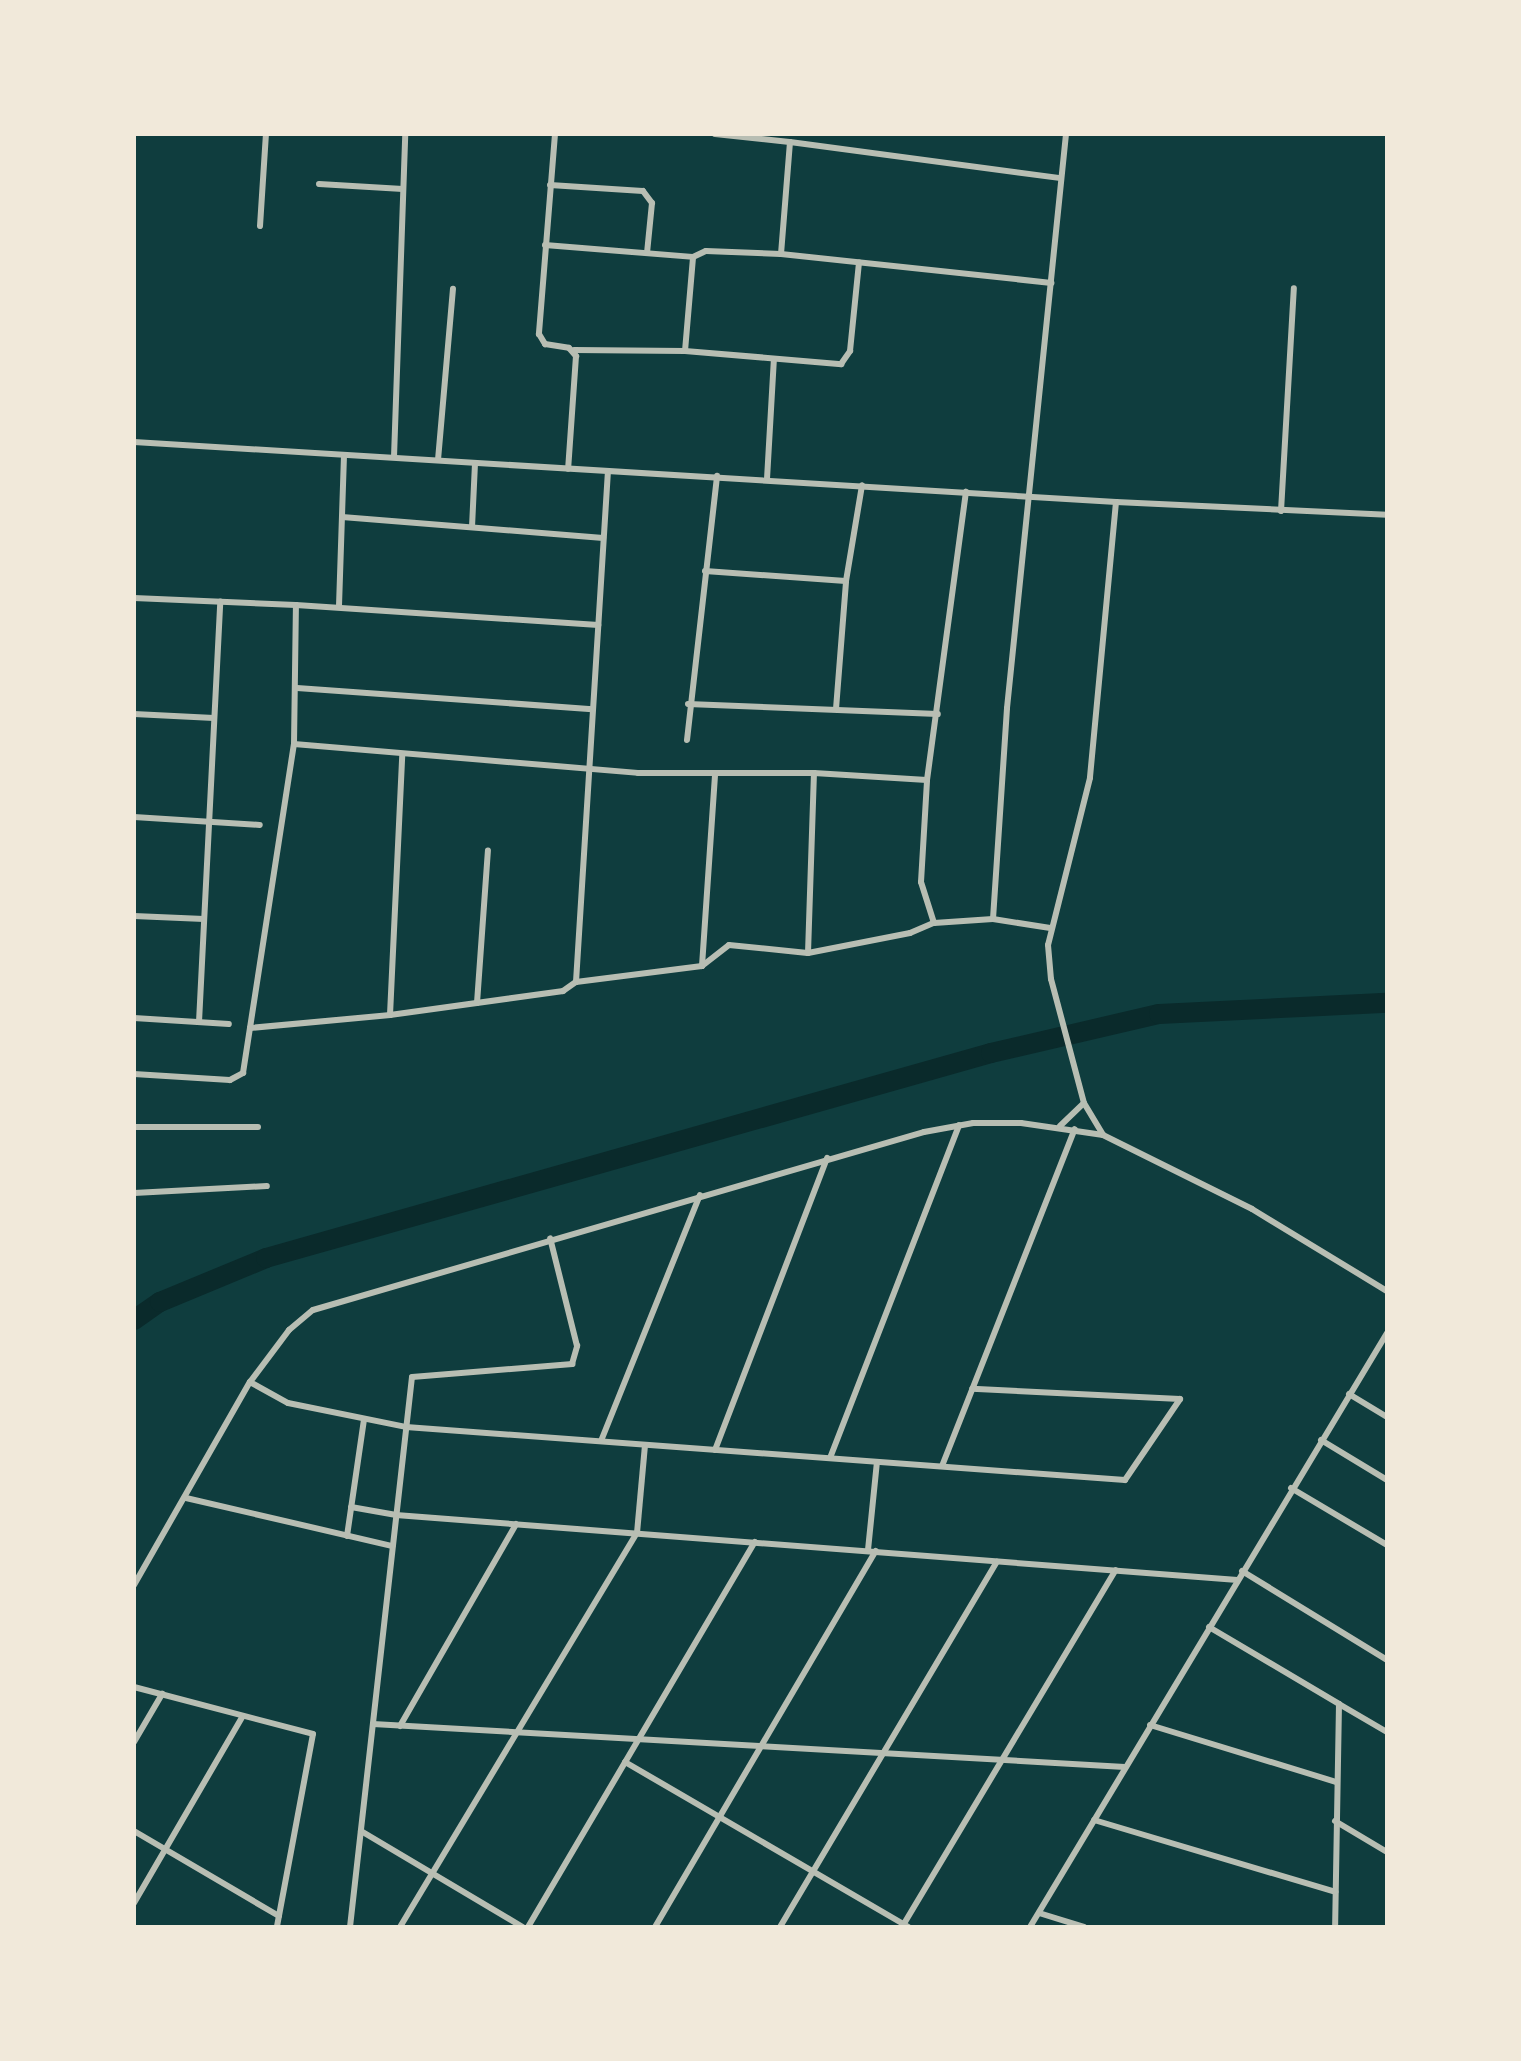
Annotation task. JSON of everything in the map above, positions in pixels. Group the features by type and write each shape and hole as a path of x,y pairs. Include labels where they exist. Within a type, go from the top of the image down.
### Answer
{"street":[{"path":"260,226 266,134"},
{"path":"394,457 405,134"},
{"path":"555,134 540,340 574,350 685,351 841,364 848,360 859,262"},
{"path":"715,134 771,138 1061,178"},
{"path":"993,919 1007,708 1066,134"},
{"path":"781,254 790,142"},
{"path":"319,184 403,189"},
{"path":"550,185 643,191 652,203 647,253"},
{"path":"545,245 693,257 706,251 781,254 1051,283"},
{"path":"685,351 693,257"},
{"path":"1281,511 1294,288"},
{"path":"438,460 453,289"},
{"path":"568,469 574,350"},
{"path":"767,479 774,359"},
{"path":"134,442 1116,502 1387,515"},
{"path":"339,606 344,455"},
{"path":"472,527 475,463"},
{"path":"576,982 608,471"},
{"path":"687,740 688,704 717,476"},
{"path":"836,709 846,581 862,485"},
{"path":"934,923 921,882 927,780 966,492"},
{"path":"1103,1135 1084,1103 1051,979 1050,928 1090,778 1116,502"},
{"path":"342,517 603,538"},
{"path":"705,571 846,581"},
{"path":"134,598 339,606 598,625"},
{"path":"199,1022 220,602"},
{"path":"134,1074 236,1079 243,1073 294,744 296,605"},
{"path":"297,688 592,709"},
{"path":"688,704 938,714"},
{"path":"134,714 214,718"},
{"path":"294,744 402,756 587,770 715,775 814,773 927,780"},
{"path":"390,1015 402,756"},
{"path":"808,953 814,773"},
{"path":"702,966 715,775"},
{"path":"134,817 260,825"},
{"path":"477,1003 488,850"},
{"path":"134,916 204,919"},
{"path":"250,1028 390,1015 563,991 576,982 702,966 729,945 808,953 910,933 934,923 993,919 1050,928"},
{"path":"134,1018 229,1024"},
{"path":"1060,1126 1084,1103"},
{"path":"830,1458 959,1125"},
{"path":"134,1585 250,1382 289,1330 327,1303 827,1158 959,1125 1060,1126 1103,1135 1252,1209 1387,1291"},
{"path":"134,1127 258,1127"},
{"path":"942,1466 1075,1129"},
{"path":"715,1450 827,1158"},
{"path":"134,1193 267,1186"},
{"path":"601,1441 700,1195"},
{"path":"350,1927 412,1377 421,1373 572,1364 577,1346 550,1238"},
{"path":"1030,1927 1291,1488 1387,1333"},
{"path":"250,1382 288,1403 406,1427 1125,1480 1180,1399 972,1389"},
{"path":"1349,1394 1387,1417"},
{"path":"347,1536 364,1419"},
{"path":"1321,1440 1387,1480"},
{"path":"400,1927 637,1533 645,1445"},
{"path":"655,1927 872,1551 877,1462"},
{"path":"1291,1488 1387,1545"},
{"path":"186,1498 393,1546"},
{"path":"351,1507 396,1515 1237,1580"},
{"path":"400,1726 516,1524"},
{"path":"361,1831 526,1927 755,1542"},
{"path":"780,1927 997,1561"},
{"path":"625,1762 904,1926 1116,1570"},
{"path":"1242,1571 1387,1660"},
{"path":"1209,1627 1387,1732"},
{"path":"134,1687 313,1734 277,1927"},
{"path":"134,1742 162,1694"},
{"path":"1337,1926 1335,1821 1339,1704"},
{"path":"134,1903 243,1716"},
{"path":"373,1724 1125,1767"},
{"path":"1150,1725 1336,1782"},
{"path":"1094,1820 1335,1892"},
{"path":"1335,1821 1387,1852"},
{"path":"134,1831 279,1916"},
{"path":"1039,1913 1084,1927"}],"waterway":[{"path":"134,1320 160,1302 266,1258 991,1053 1159,1014 1387,1003"}]}
